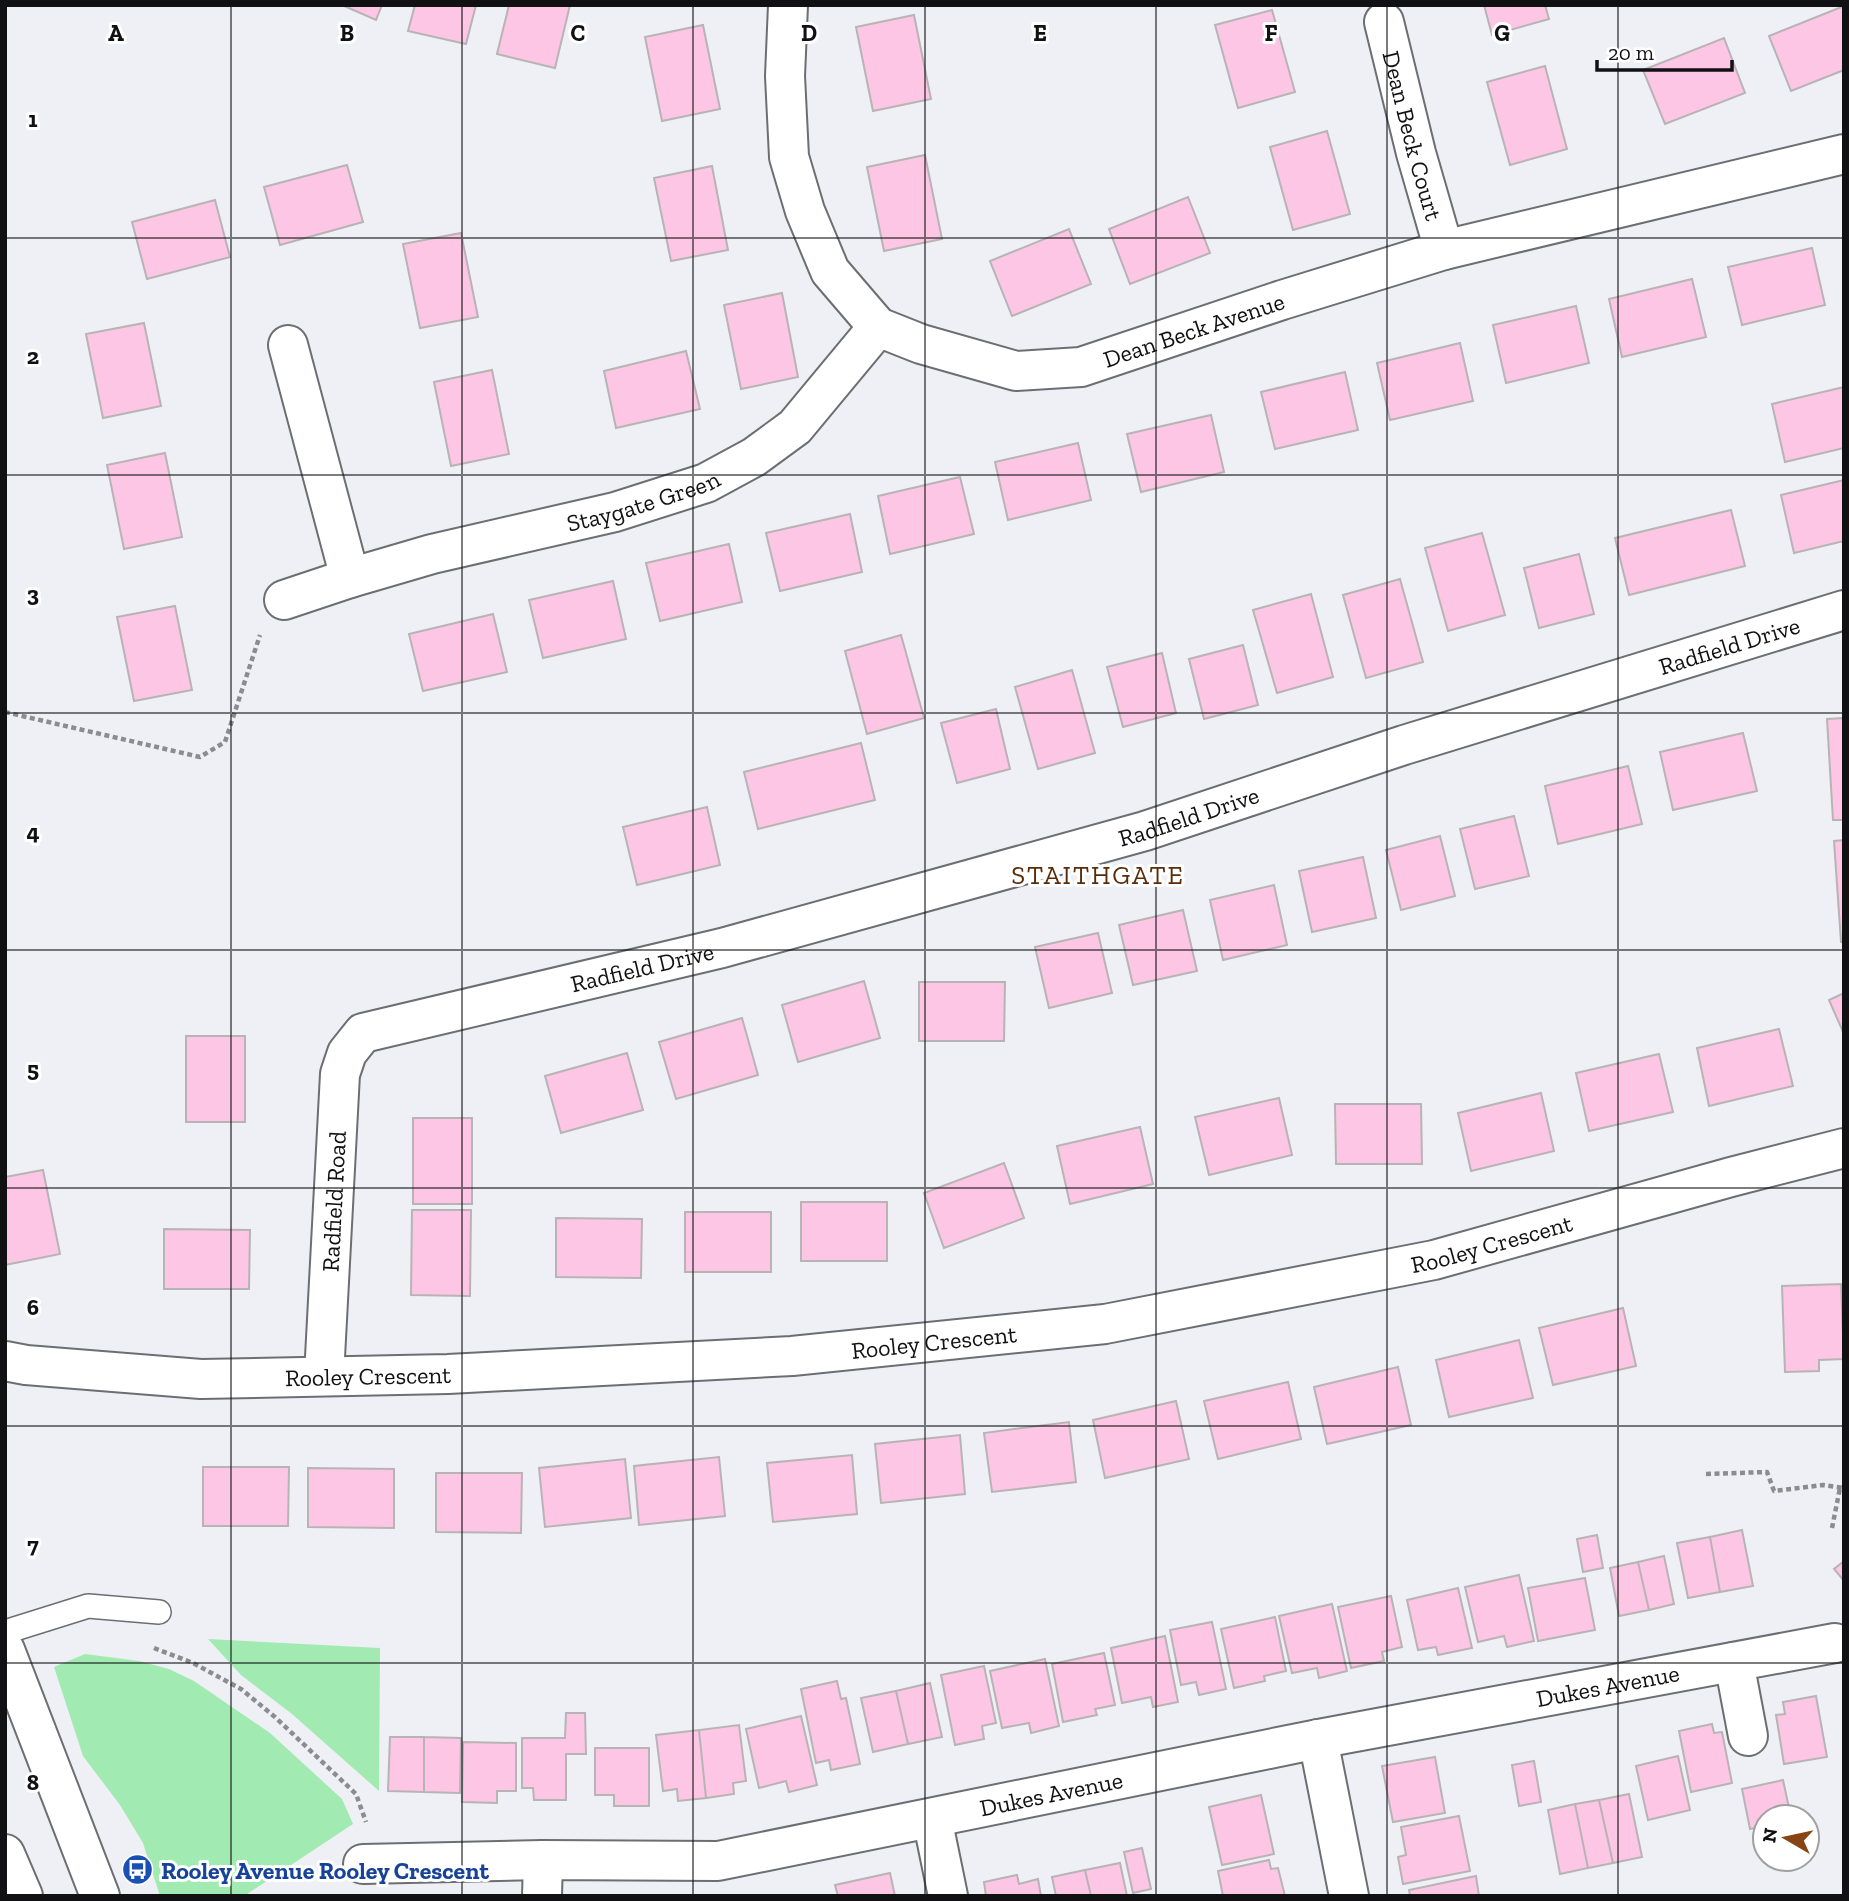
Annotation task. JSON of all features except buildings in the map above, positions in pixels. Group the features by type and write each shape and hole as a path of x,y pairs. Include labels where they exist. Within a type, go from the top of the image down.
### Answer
{"main road":[{"name":"Dean Beck Avenue","path":"788,5 785,76 789,157 805,211 831,271 878,327 921,344 1016,371 1081,367 1282,300 1444,250 1844,154"},
{"name":"Dean Beck Court","path":"1384,22 1416,153 1444,250"},
{"name":"Staygate Green","path":"284,600 432,554 615,512 706,483 754,457 795,426 878,327"},
{"path":"288,345 350,578"},
{"name":"Radfield Drive","path":"363,1033 722,948 1145,831 1404,745 1844,610"},
{"name":"Radfield Road","path":"324,1376 340,1074 348,1053 363,1033"},
{"name":"Rooley Crescent","path":"5,1361 201,1379 448,1374 792,1356 1105,1324 1434,1260 1844,1148"},
{"name":"Dukes Avenue","path":"363,1864 542,1878 718,1861 1318,1739 1835,1643"},
{"path":"5,1650 100,1896"},
{"path":"1734,1662 1748,1736"},
{"path":"1318,1739 1349,1896"},
{"path":"932,1818 948,1896"},
{"path":"5,1854 23,1896"}],"lane":[{"path":"5,1632 88,1606 159,1612"}],"path":[{"path":"5,712 200,757 225,741 262,632 284,600"},
{"path":"1706,1474 1768,1472 1774,1491 1823,1485 1842,1488 1832,1528"},
{"path":"145,1647 193,1663 241,1689 275,1717 356,1794 366,1818 363,1864"}],"green space":[{"path":"208,1639 380,1648 379,1791 292,1714 241,1675"},
{"path":"85,1654 139,1661 169,1669 194,1681 270,1733 342,1799 353,1824 244,1896 160,1896 143,1843 120,1805 83,1756 54,1667"}],"place":[{"name":"Rooley Avenue Rooley Crescent","path":"138,1870"}],"district":[{"name":"STAITHGATE","path":"1098,875"}]}
